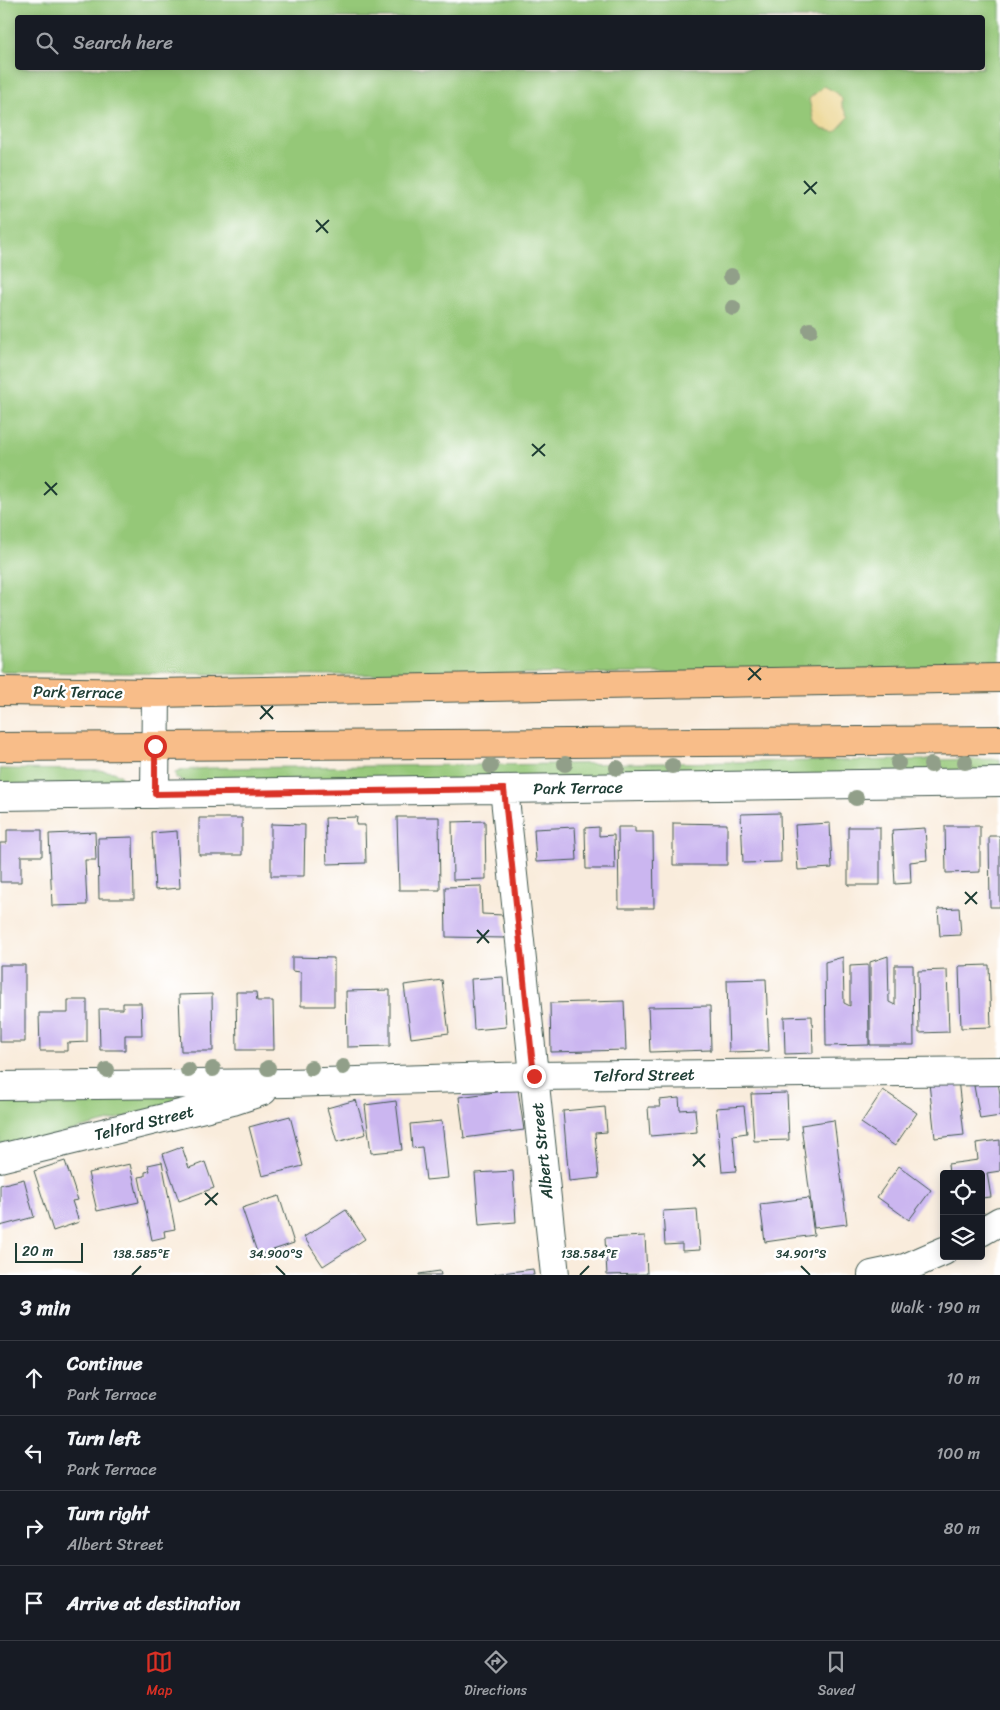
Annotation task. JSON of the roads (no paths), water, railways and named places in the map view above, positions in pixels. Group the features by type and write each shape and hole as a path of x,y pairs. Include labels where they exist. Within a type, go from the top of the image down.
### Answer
{"highway":[{"name":"Park Terrace","path":"0,691 156,693 1000,678"},
{"path":"0,747 1000,740"}],"street":[{"path":"155,794 156,693"},
{"name":"Park Terrace","path":"0,796 1000,782"},
{"name":"Albert Street","path":"504,789 556,1275"},
{"name":"Telford Street","path":"0,1086 287,1083 534,1076 1000,1071"},
{"name":"Telford Street","path":"0,1158 233,1101 287,1083"},
{"path":"985,1230 1000,1221"},
{"path":"872,1275 905,1268 940,1253"}]}
